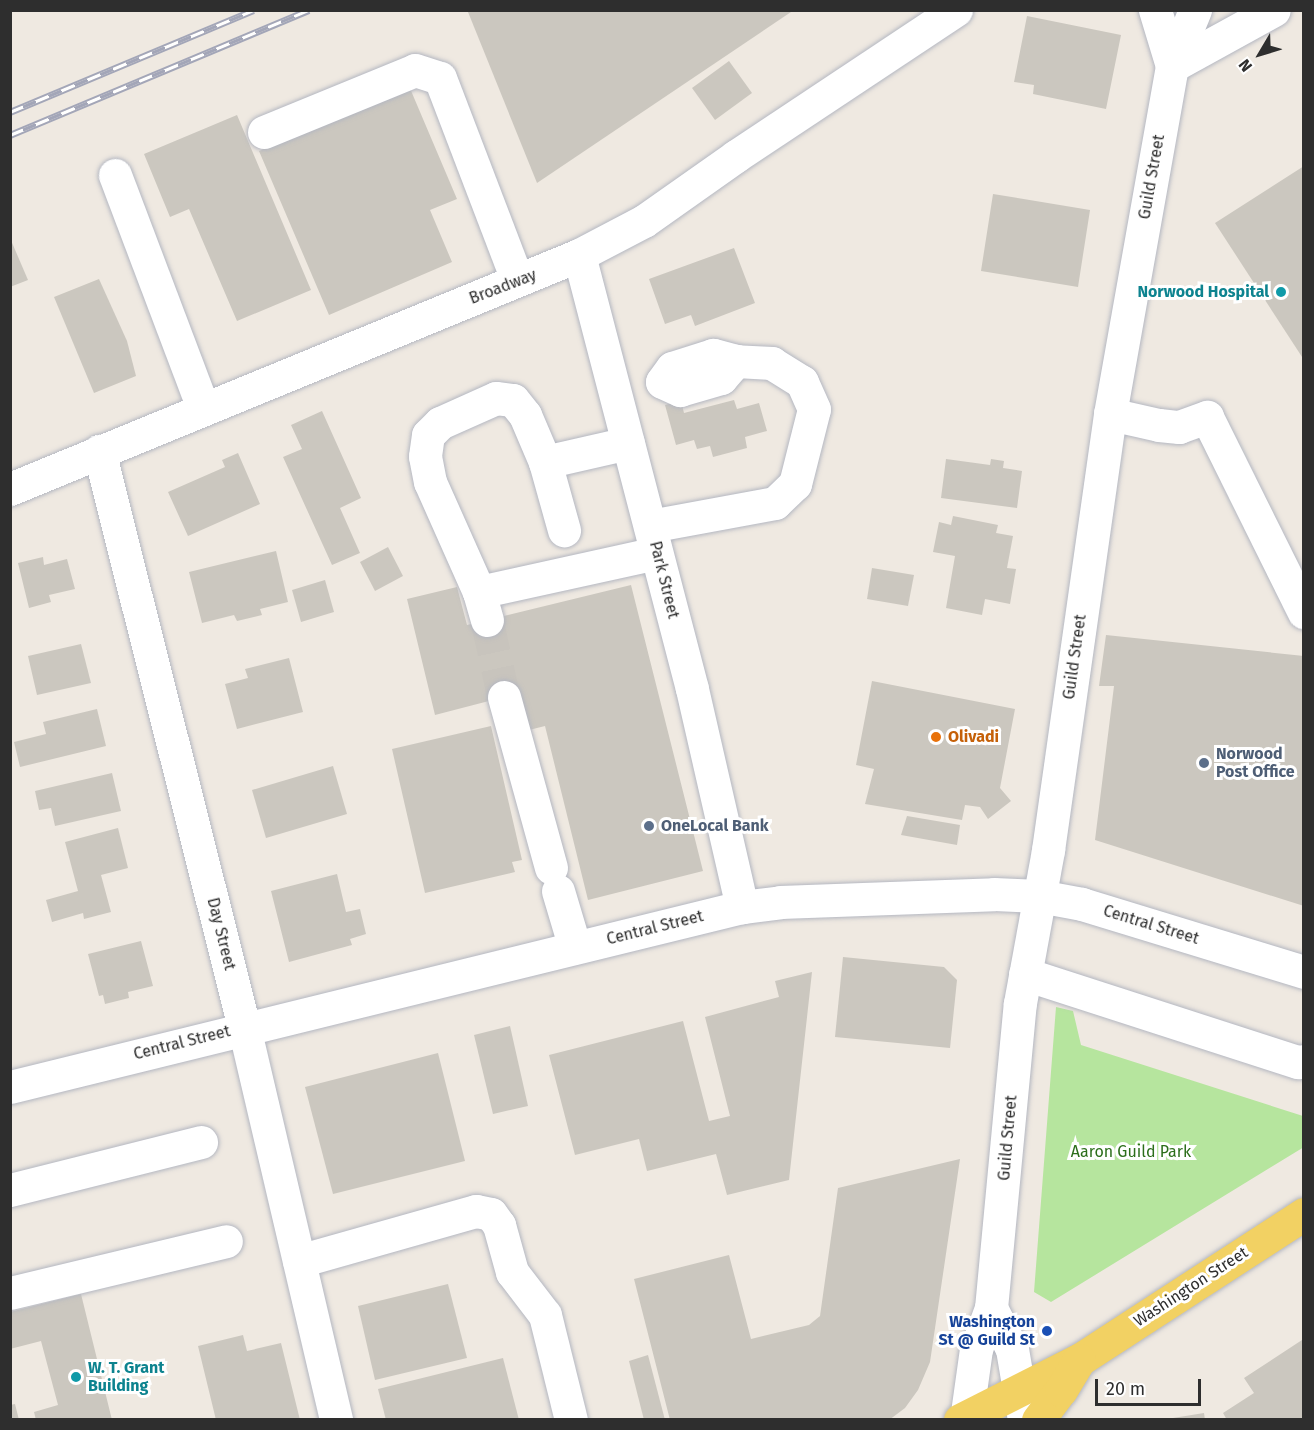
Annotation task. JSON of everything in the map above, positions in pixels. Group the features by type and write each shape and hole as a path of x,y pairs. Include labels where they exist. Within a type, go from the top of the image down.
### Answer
{"main road":[{"name":"Washington Street","path":"964,1419 1019,1388 1079,1360 1304,1215"},
{"name":"Washington Street","path":"1038,1419 1061,1390 1079,1360"}],"street":[{"name":"Broadway","path":"10,489 579,255 644,221 736,156 956,10"},
{"name":"Guild Street","path":"964,1419 976,1349 991,1308 1025,974 1039,896 1110,414 1172,66 1155,10"},
{"path":"1172,66 1195,10"},
{"path":"1172,66 1274,10"},
{"path":"264,132 415,70 440,78 517,280"},
{"path":"116,175 203,408"},
{"name":"Park Street","path":"579,255 692,688 742,907"},
{"path":"564,530 545,462 525,415 513,400 496,398 440,423 428,435 425,456 430,482 483,606 653,539 775,503 795,484 814,409 802,382 772,363 736,361 713,356 672,368 662,382 615,395"},
{"path":"1110,414 1179,427 1207,417 1304,612"},
{"path":"545,462 628,443"},
{"name":"Day Street","path":"99,451 244,1027 336,1419"},
{"path":"504,697 575,948"},
{"name":"Central Street","path":"10,1087 244,1027 742,907 780,902 994,894 1039,896 1082,904 1304,972"},
{"path":"1025,974 1298,1062 1304,1061"},
{"path":"10,1190 201,1142"},
{"path":"299,1261 476,1211 491,1214 499,1225 512,1272 545,1315 571,1419"},
{"path":"10,1293 226,1241"},
{"path":"991,1308 1012,1349 1024,1419"}],"green space":[{"name":"Aaron Guild Park","path":"1056,1007 1073,1011 1081,1045 1303,1116 1304,1147 1051,1302 1034,1292"}],"building":[{"path":"472,10 794,10 537,183 468,12"},
{"path":"1027,16 1121,35 1106,109 1033,94 1034,85 1014,82"},
{"path":"729,61 752,93 715,120 692,88"},
{"path":"409,86 457,199 430,210 452,262 329,315 259,151"},
{"path":"237,115 311,290 237,321 189,209 170,217 144,154"},
{"name":"Norwood Hospital","path":"1304,166 1304,360 1215,223"},
{"path":"993,194 1090,210 1078,287 981,271"},
{"path":"10,238 28,280 10,287"},
{"path":"734,248 755,303 695,326 691,315 665,324 649,279"},
{"path":"99,279 127,341 136,376 94,393 54,297"},
{"path":"734,400 737,409 759,403 767,431 745,437 747,448 713,457 710,446 697,449 694,440 676,445 665,405 681,401 684,413"},
{"path":"322,411 361,498 340,508 360,553 332,565 283,457 302,449 291,425"},
{"path":"238,453 260,504 188,536 168,492 225,467 222,460"},
{"path":"946,459 990,465 991,459 1004,461 1003,468 1022,471 1017,508 941,498"},
{"path":"953,516 998,525 996,533 1013,536 1007,568 1016,569 1010,604 985,599 982,615 946,608 955,556 933,552 939,522 951,525"},
{"path":"388,547 403,576 375,591 360,562"},
{"path":"276,551 288,602 260,609 262,615 237,621 234,615 202,623 189,572"},
{"path":"43,557 44,565 67,559 75,589 49,595 51,602 29,608 18,563"},
{"path":"872,568 914,575 908,606 867,599"},
{"path":"325,580 334,612 301,622 292,590"},
{"path":"631,585 703,871 588,900 545,726 525,731 516,694 435,715 407,599 457,587 467,625"},
{"name":"Norwood Post Office","path":"1106,635 1304,656 1304,906 1095,840 1114,686 1099,686"},
{"path":"81,644 91,683 37,695 28,656"},
{"path":"289,658 303,712 237,729 225,684 248,678 245,669"},
{"name":"Olivadi","path":"872,681 1015,709 1000,788 1011,801 988,819 980,807 965,805 962,820 865,804 874,769 856,765"},
{"path":"97,709 106,746 20,767 14,742 46,734 43,722"},
{"path":"491,726 522,860 512,862 515,872 425,893 392,749"},
{"path":"333,766 347,814 266,838 252,790"},
{"path":"112,773 121,811 55,826 51,808 39,810 35,791"},
{"path":"907,816 960,825 957,845 901,835"},
{"path":"118,828 128,868 101,875 111,912 84,919 83,913 52,922 46,900 78,891 65,842"},
{"path":"337,874 346,912 360,909 366,934 350,939 352,945 289,962 271,891"},
{"path":"141,941 153,986 128,992 129,998 105,1004 103,995 99,996 88,954"},
{"path":"843,957 944,967 957,980 950,1048 835,1037"},
{"path":"812,972 789,1180 727,1195 716,1154 647,1171 639,1139 575,1155 549,1055 683,1021 709,1121 730,1116 705,1017 779,997 775,981"},
{"path":"510,1026 528,1106 493,1114 474,1035"},
{"path":"438,1053 465,1161 333,1194 305,1087"},
{"path":"960,1159 930,1362 918,1390 905,1408 889,1420 670,1420 634,1279 729,1255 751,1339 809,1325 820,1316 838,1188"},
{"path":"448,1284 467,1358 375,1380 358,1306"},
{"name":"W. T. Grant Building","path":"81,1294 112,1420 36,1420 34,1412 58,1405 41,1341 10,1349 10,1312"},
{"path":"243,1335 247,1351 281,1343 300,1420 216,1420 198,1346"},
{"path":"1302,1340 1304,1420 1227,1420 1223,1413 1254,1393 1244,1378"},
{"path":"648,1355 665,1420 644,1420 629,1361"},
{"path":"503,1358 519,1420 386,1420 378,1389"},
{"path":"15,1404 19,1420 10,1420 10,1405"},
{"path":"1204,1413 1205,1420 1173,1420 1173,1418"}],"tunnel":[{"path":"487,620 504,697"}],"railway":[{"path":"10,112 254,10"},
{"path":"10,135 309,10"}],"place":[{"name":"Norwood Hospital","path":"1281,292"},
{"name":"Olivadi","path":"936,737"},
{"name":"Norwood Post Office","path":"1204,763"},
{"name":"OneLocal Bank","path":"649,826"},
{"name":"Washington St @ Guild St","path":"1047,1331"},
{"name":"W. T. Grant Building","path":"76,1377"}]}
